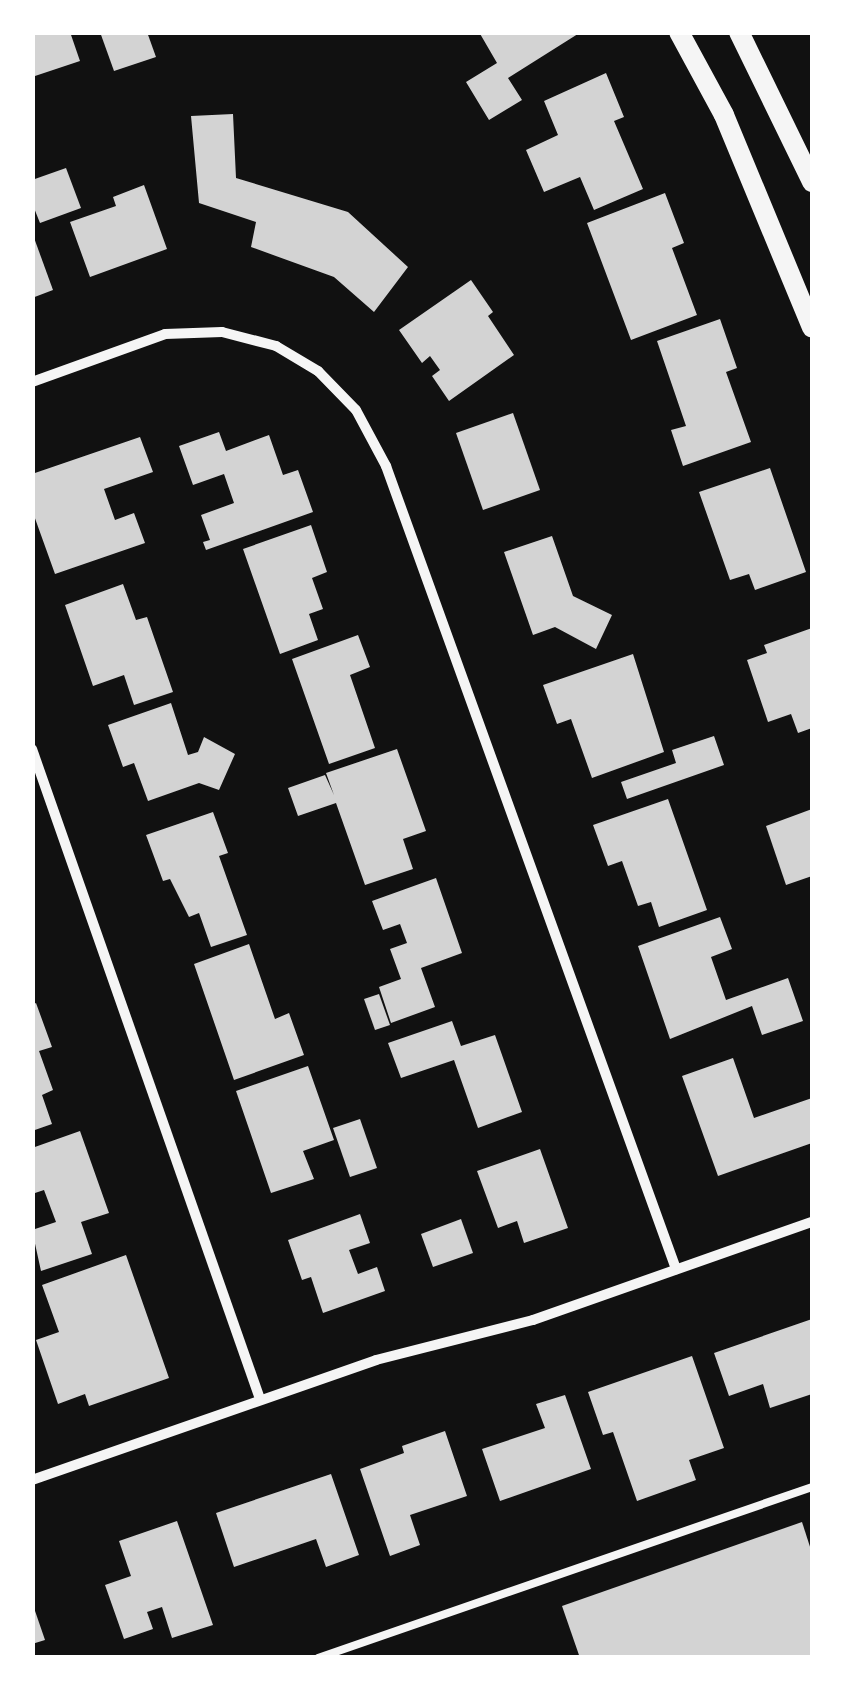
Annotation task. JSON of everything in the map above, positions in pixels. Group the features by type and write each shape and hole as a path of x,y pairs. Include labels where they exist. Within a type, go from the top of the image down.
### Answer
{"main road":[{"path":"679,32 724,115 812,327"},
{"path":"739,32 812,182"}],"street":[{"path":"32,382 165,334 222,332 276,346 318,371 356,410 386,466 676,1269"},
{"path":"32,749 260,1399"},
{"path":"32,1480 376,1360 533,1320 812,1222"}],"lane":[{"path":"318,1658 812,1487"}],"building":[{"path":"32,32 70,32 80,61 32,77"},
{"path":"100,32 147,32 156,57 114,71"},
{"path":"479,32 581,32 508,78 522,100 489,120 466,82 497,63"},
{"path":"606,73 624,117 614,121 643,189 594,210 580,177 544,192 526,150 558,135 544,101"},
{"path":"233,114 236,178 348,212 408,267 374,312 334,277 251,247 256,222 199,203 191,116"},
{"path":"66,168 81,208 40,223 32,203 32,180"},
{"path":"144,185 167,249 90,277 70,222 116,206 113,197"},
{"path":"665,193 684,243 672,248 697,315 631,340 587,223"},
{"path":"32,236 53,290 32,298"},
{"path":"471,280 493,312 488,316 514,355 449,401 432,376 440,370 430,356 422,363 399,330"},
{"path":"720,319 737,368 726,372 751,442 683,466 671,430 686,426 657,341"},
{"path":"513,413 540,490 483,510 456,433"},
{"path":"219,432 226,451 269,435 283,475 298,470 313,512 206,550 203,542 210,540 201,515 234,503 224,474 193,485 179,446"},
{"path":"140,437 153,472 104,489 115,520 134,513 145,543 55,574 32,510 32,474"},
{"path":"770,468 806,572 755,590 749,574 730,580 699,492"},
{"path":"311,525 327,572 312,578 323,609 309,614 318,640 280,654 243,549"},
{"path":"552,536 573,596 612,615 596,649 555,627 533,635 504,552"},
{"path":"123,584 136,620 147,617 173,692 134,705 124,675 93,686 65,605"},
{"path":"812,628 812,728 798,733 791,714 768,722 747,660 767,653 764,645"},
{"path":"358,635 370,667 350,675 375,748 329,764 292,659"},
{"path":"633,654 664,752 592,778 571,719 557,724 543,685"},
{"path":"171,703 188,755 198,752 204,737 235,754 219,790 199,783 148,801 134,763 123,767 108,725"},
{"path":"714,736 724,765 627,799 621,782 676,763 672,750"},
{"path":"397,749 426,831 403,839 413,869 365,885 336,803 298,816 288,788 325,775 334,795 326,773"},
{"path":"668,799 707,910 659,927 651,902 638,906 622,861 608,866 593,825"},
{"path":"812,809 812,876 786,885 766,826"},
{"path":"213,812 228,853 219,856 247,935 211,947 199,913 189,917 170,879 163,881 146,835"},
{"path":"436,878 462,953 421,968 435,1007 391,1023 379,987 401,979 390,949 407,943 400,924 383,930 372,901"},
{"path":"720,917 732,949 711,957 726,1000 788,978 803,1021 762,1035 752,1006 670,1039 638,946"},
{"path":"249,944 275,1019 289,1013 304,1055 234,1080 194,964"},
{"path":"379,994 390,1025 375,1030 364,999"},
{"path":"36,1003 52,1047 39,1051 53,1090 42,1095 52,1124 32,1131 32,1005"},
{"path":"452,1021 461,1046 495,1035 522,1112 478,1128 454,1060 401,1078 388,1043"},
{"path":"733,1058 754,1118 812,1098 812,1143 718,1176 682,1076"},
{"path":"308,1066 334,1140 303,1151 314,1179 271,1193 236,1091"},
{"path":"360,1119 377,1168 350,1177 333,1128"},
{"path":"80,1131 109,1213 81,1222 92,1254 41,1271 32,1230 56,1222 44,1190 32,1194 32,1148"},
{"path":"540,1149 568,1228 524,1243 517,1221 498,1228 477,1171"},
{"path":"360,1214 370,1243 349,1250 358,1274 377,1267 385,1291 323,1313 311,1277 302,1280 288,1240"},
{"path":"461,1219 473,1253 433,1267 421,1234"},
{"path":"126,1255 169,1378 89,1406 85,1394 58,1404 36,1340 59,1332 42,1285"},
{"path":"812,1319 812,1394 770,1408 763,1384 729,1396 714,1353"},
{"path":"692,1356 724,1448 689,1460 696,1480 637,1501 613,1432 603,1435 588,1392"},
{"path":"565,1395 591,1469 500,1501 482,1449 545,1428 536,1404"},
{"path":"445,1431 467,1496 410,1515 420,1545 390,1556 360,1469 404,1453 402,1446"},
{"path":"331,1474 359,1555 326,1567 316,1539 234,1567 216,1513"},
{"path":"177,1521 213,1625 172,1638 162,1607 147,1612 153,1629 124,1639 105,1585 131,1576 119,1541"},
{"path":"802,1522 812,1553 812,1658 580,1658 562,1606"},
{"path":"32,1606 45,1640 32,1644"}]}
